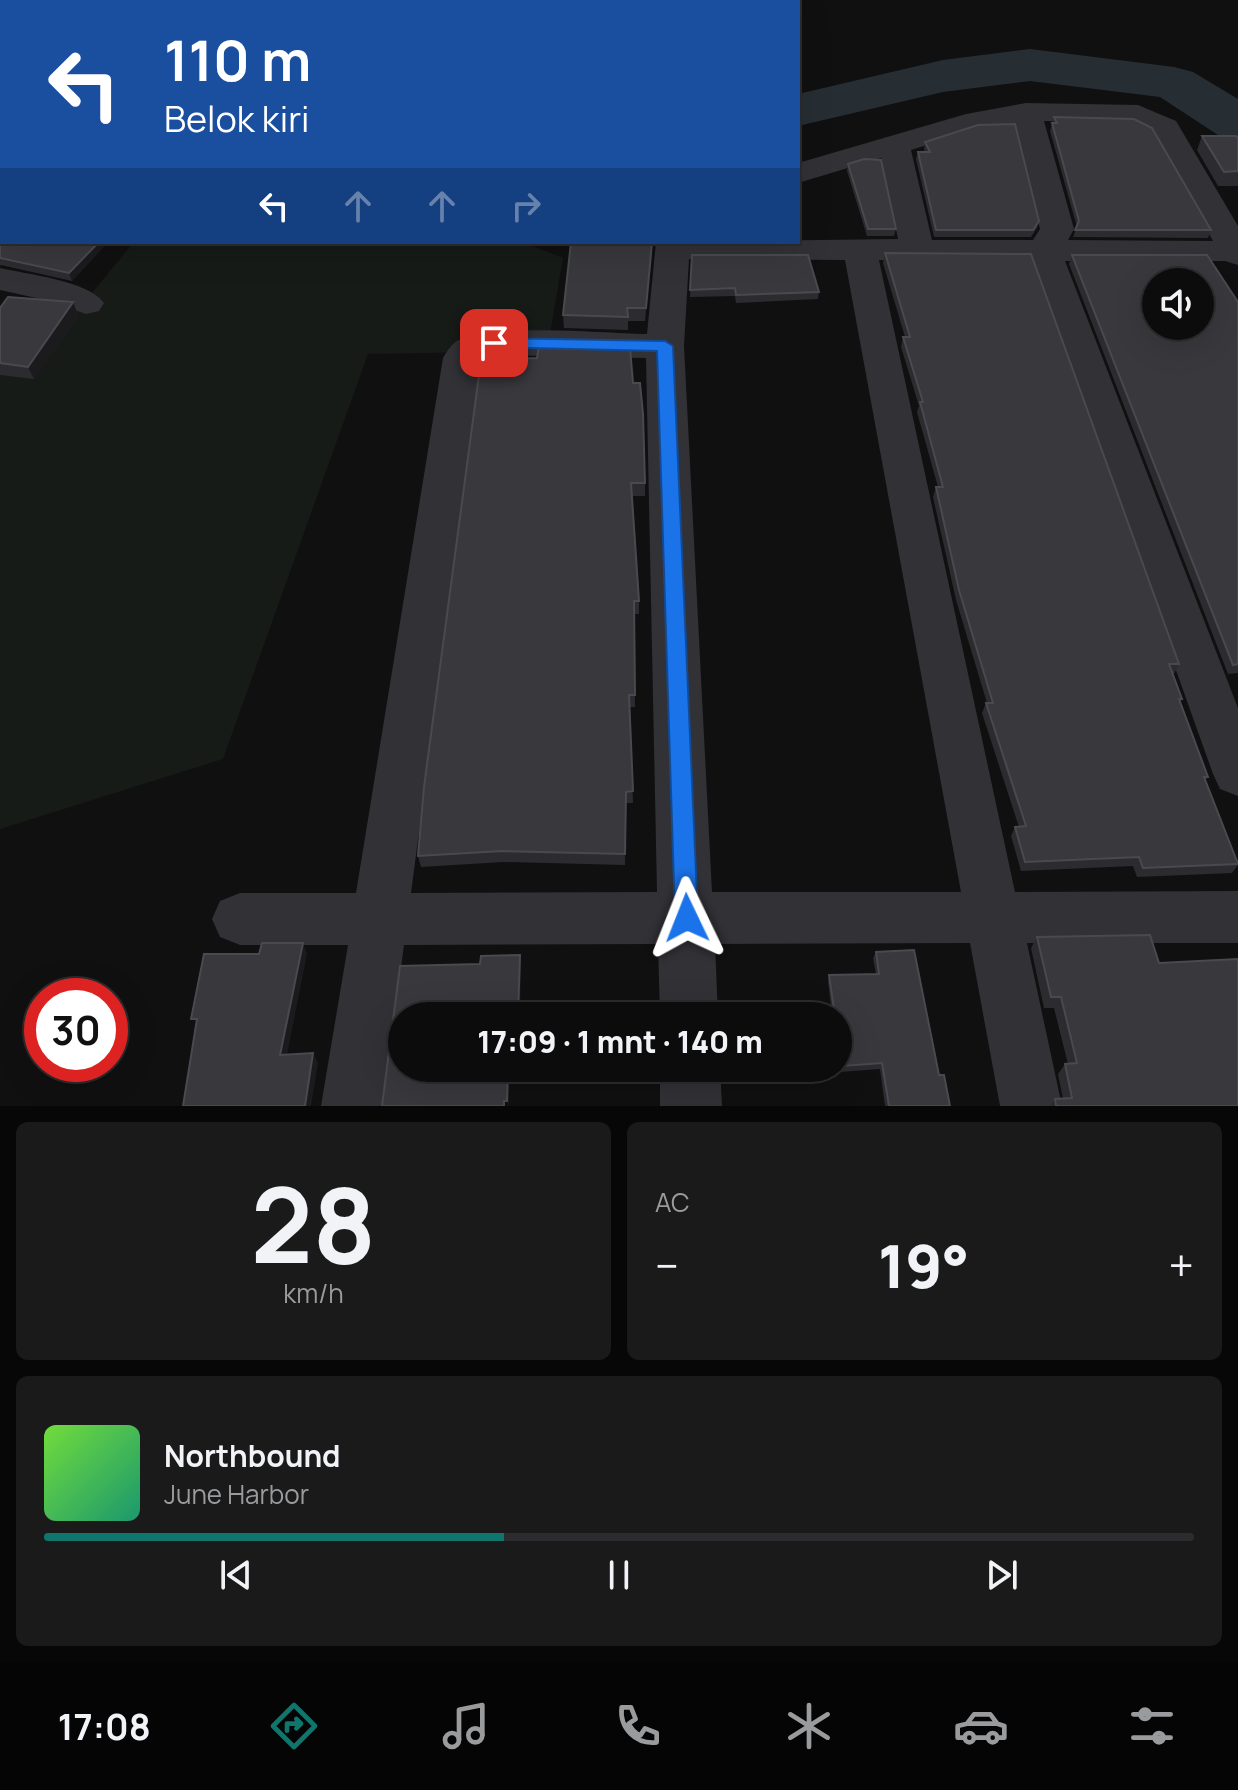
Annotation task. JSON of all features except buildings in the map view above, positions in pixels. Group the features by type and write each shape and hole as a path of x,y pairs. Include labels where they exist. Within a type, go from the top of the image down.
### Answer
{"street":[{"path":"1026,112 1057,229 1044,251"},
{"path":"800,172 977,120 1026,112 1127,112 1154,120 1165,128 1237,253"},
{"path":"894,146 917,250"},
{"path":"689,1002 665,346 673,246 1237,253"},
{"path":"860,250 1031,1106"},
{"path":"1044,251 1238,774"},
{"path":"0,279 61,293 86,303"},
{"path":"352,1106 462,358 469,349 494,343 665,346"},
{"path":"240,919 1238,917"},
{"path":"690,1082 691,1106"}],"shaded area":[{"path":"132,244 527,244 563,258 547,351 368,354 223,759 0,829 0,307 71,318"}],"waterway":[{"path":"800,110 943,76 1030,65 1174,83 1238,123"}],"route":[{"path":"494,343 665,346 687,918"}]}
